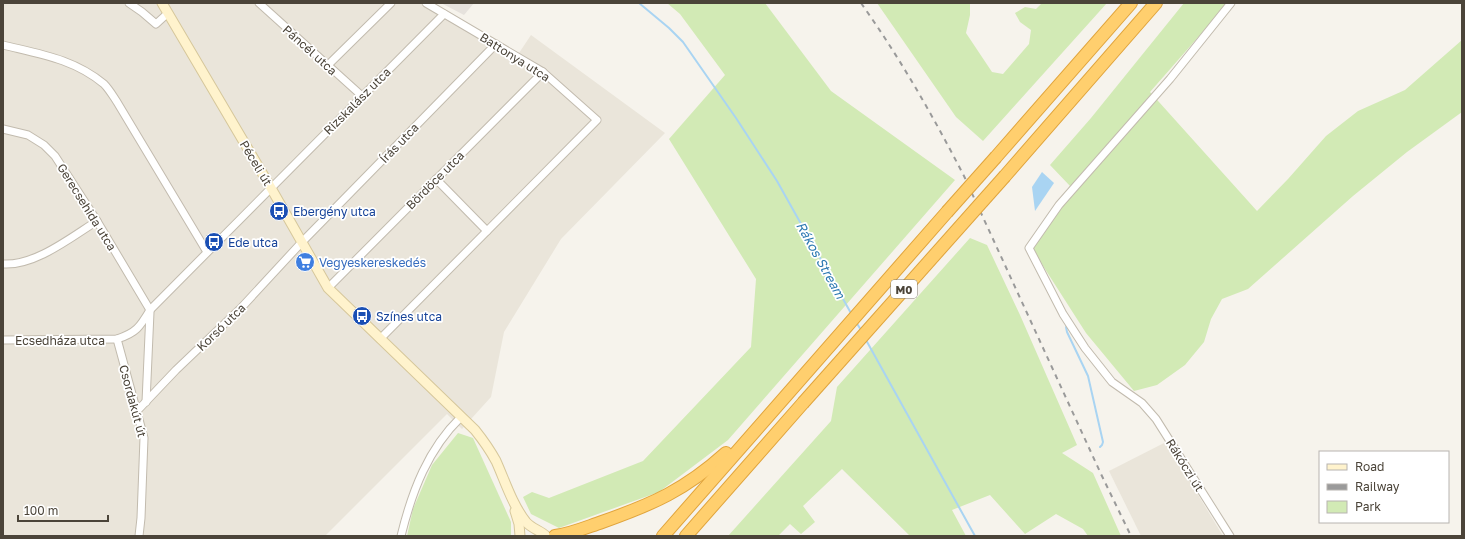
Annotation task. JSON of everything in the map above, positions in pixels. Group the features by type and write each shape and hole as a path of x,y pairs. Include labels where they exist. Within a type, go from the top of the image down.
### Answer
{"highway":[{"name":"M0","path":"663,536 1131,3"},
{"name":"M0","path":"686,536 1156,3"},
{"path":"546,535 633,511 677,491 707,471 762,422"}],"main road":[{"name":"Péceli út","path":"162,3 328,288 380,340 475,430 488,448 509,492"},
{"path":"509,492 526,522 546,535"},
{"path":"509,492 519,524 521,536 526,532 546,535"}],"street":[{"path":"129,3 156,24 168,13"},
{"name":"Páncél utca","path":"259,3 362,96"},
{"path":"327,66 391,3"},
{"name":"Battonya utca","path":"426,3 543,72 597,120 488,231"},
{"name":"Rákóczi út","path":"1230,536 1156,419 1142,403 1112,382 1086,348 1063,314 1029,248 1058,205 1170,79 1231,3"},
{"name":"Rizskalász utca","path":"271,188 444,14"},
{"name":"Írás utca","path":"302,242 496,44"},
{"path":"3,45 58,58 84,69 105,85 117,102 207,252"},
{"name":"Bördöce utca","path":"328,288 543,72"},
{"name":"Gerecsehida utca","path":"3,129 28,135 44,145 55,156 97,221 150,310"},
{"path":"380,340 488,231 436,179"},
{"path":"117,339 131,335 143,322 150,310 271,188"},
{"path":"3,264 29,261 45,254 97,221"},
{"name":"Korsó utca","path":"137,411 176,370 242,308 302,242"},
{"path":"146,402 150,310"},
{"name":"Ecsedháza utca","path":"3,340 117,339"},
{"name":"Csordakút út","path":"117,339 144,438 139,536"},
{"path":"401,536 414,490 430,457 452,426 461,417"}],"shaded area":[{"path":"3,3 434,3 519,53 531,35 665,133 561,239 504,332 491,397 462,429 447,414 325,536 3,536"},
{"path":"441,3 474,3 464,15"},
{"path":"1166,442 1223,536 1141,536 1109,471"}],"green space":[{"path":"667,3 765,3 831,91 955,180 728,440 659,492 559,528 531,514 523,497 532,492 549,498 643,461 751,347 756,279 669,139 725,75 680,14"},
{"path":"877,3 970,3 970,15 966,33 992,72 1003,74 1029,44 1031,30 1020,22 1015,13 1025,7 1036,9 1042,3 1107,3 983,141 956,117"},
{"path":"1184,3 1226,3 1214,19 1150,92 1257,211 1326,136 1358,111 1405,90 1462,40 1462,112 1407,152 1353,196 1248,289 1222,299 1211,319 1204,342 1185,365 1157,385 1134,391 1086,333 1029,244 1070,186 1050,165 1091,118"},
{"path":"970,238 987,245 1020,315 1077,445 1062,453 1093,473 1121,536 1088,536 1083,529 1056,514 1025,534 990,495 952,510 966,536 910,536 842,469 803,506 815,522 801,534 790,524 778,536 728,536 831,421 837,387"},
{"path":"458,433 473,438 511,522 511,536 407,536 413,509 432,465"}],"water":[{"path":"1042,172 1054,183 1035,211 1032,187"}],"waterway":[{"name":"Rákos Stream","path":"639,3 683,42 736,118 777,181 852,315"},
{"name":"Rákos Stream","path":"856,322 861,330"},
{"path":"1066,327 1088,376 1103,442 1100,447"},
{"name":"Rákos Stream","path":"866,340 975,536"}],"railway":[{"path":"861,3 916,88 964,176 1131,536"}],"place":[{"name":"Ebergény utca","path":"279,211"},
{"name":"Ede utca","path":"214,242"},
{"name":"Vegyeskereskedés","path":"305,262"},
{"name":"Színes utca","path":"362,316"}]}
